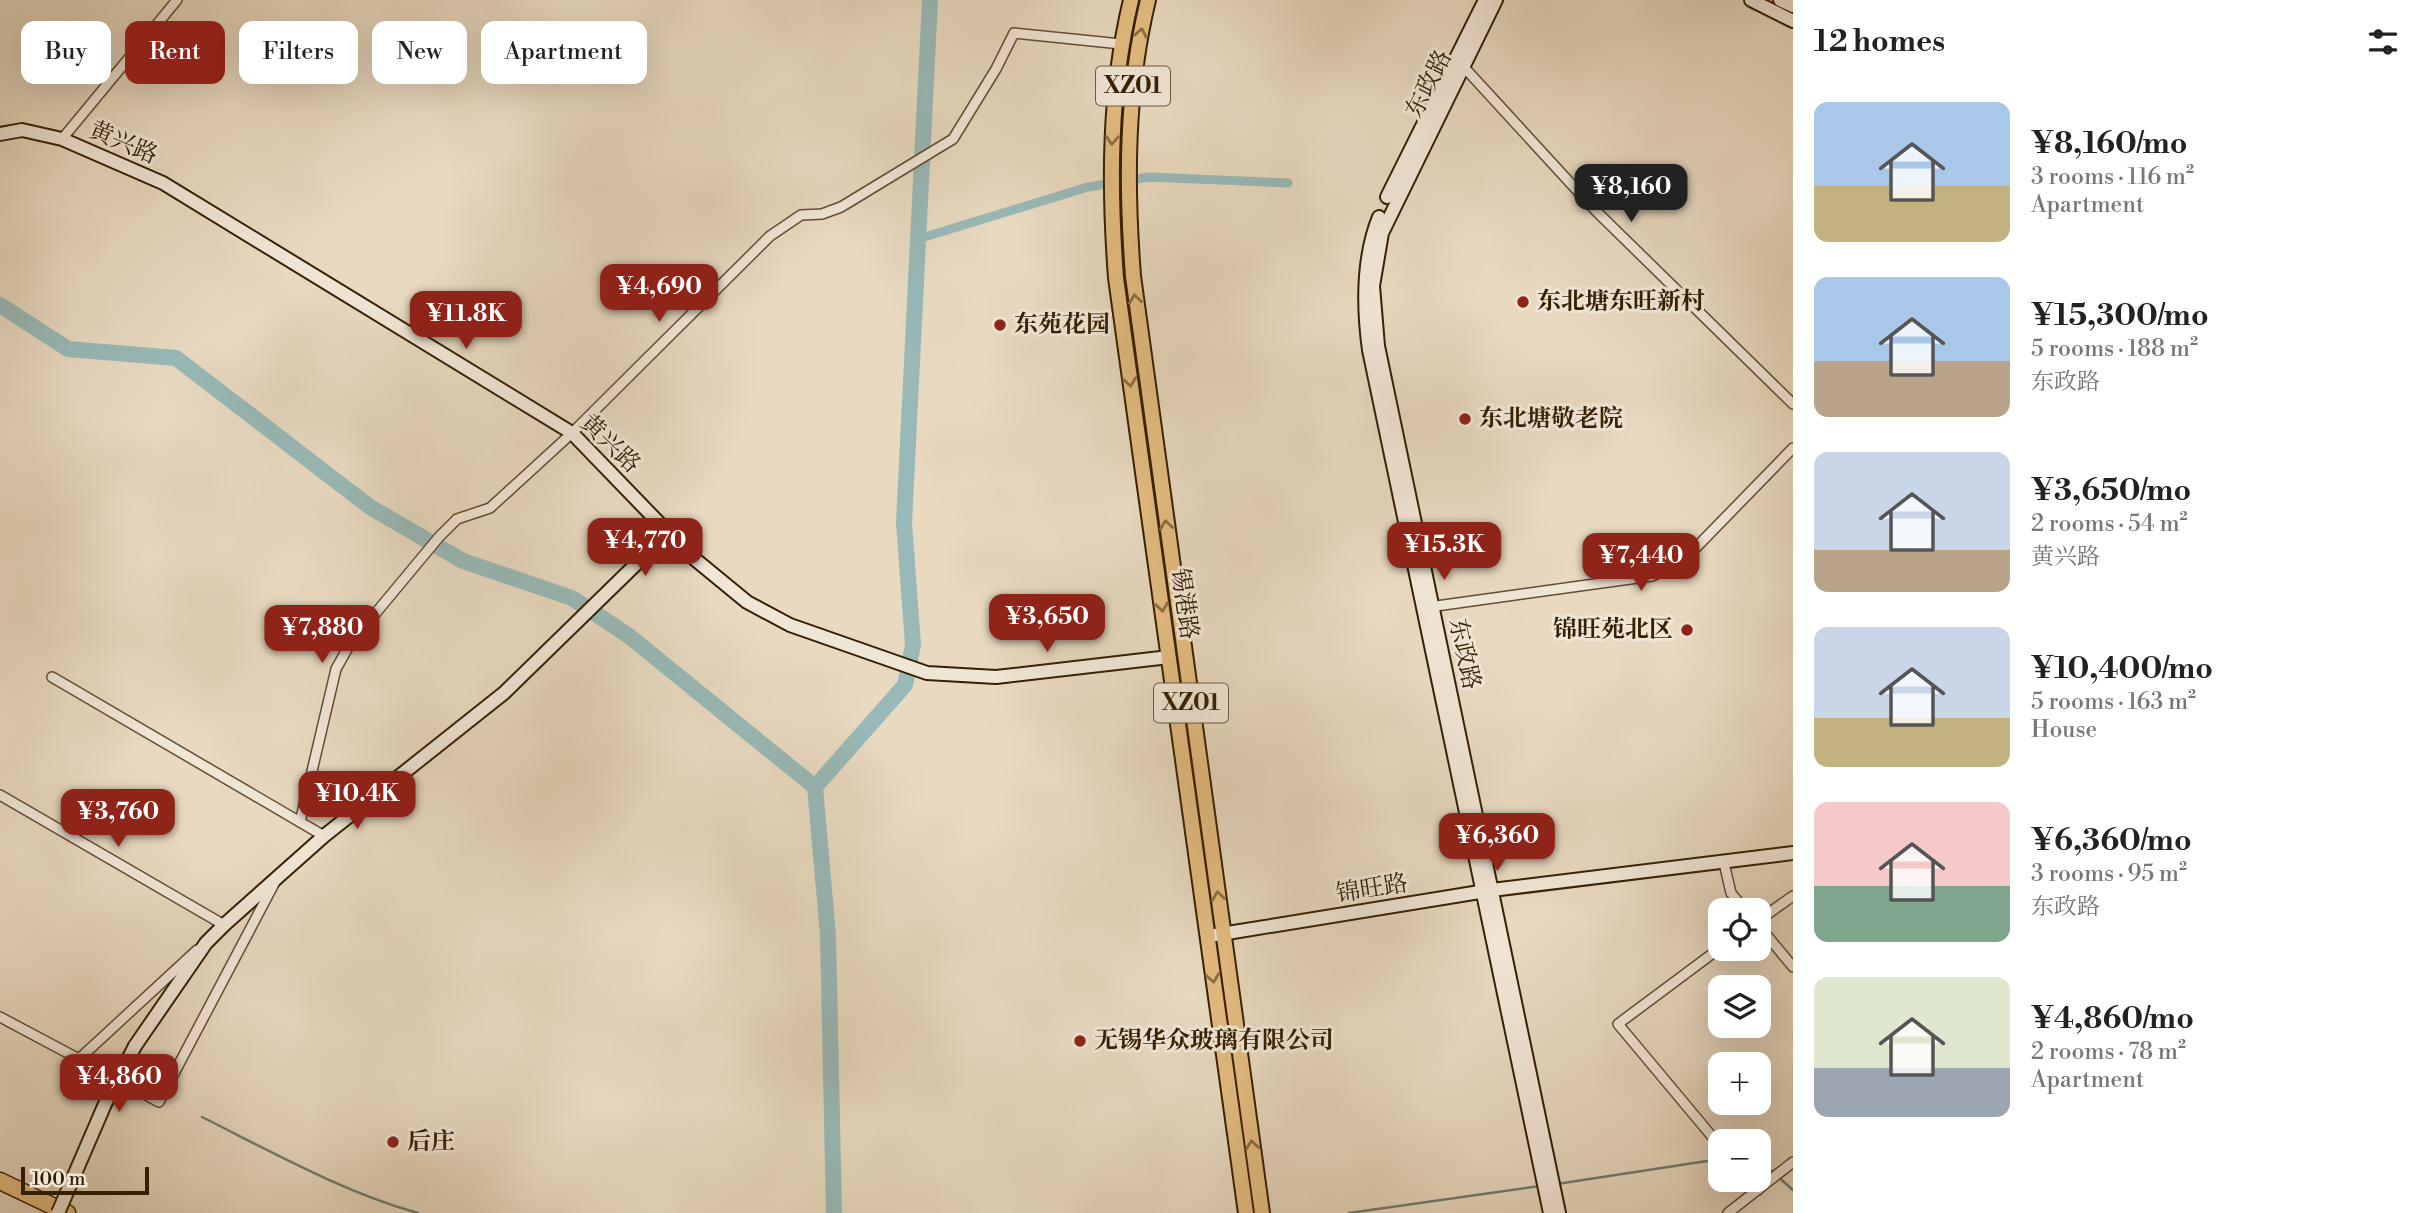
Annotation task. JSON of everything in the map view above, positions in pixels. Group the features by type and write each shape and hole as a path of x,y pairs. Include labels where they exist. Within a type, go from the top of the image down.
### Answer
{"highway":[{"path":"0,1181 67,1213"}],"main road":[{"name":"锡港路","path":"1131,0 1121,44 1110,192 1121,316 1246,1213"},
{"name":"锡港路","path":"1148,0 1133,88 1127,173 1137,313 1262,1213"}],"street":[{"path":"62,139 177,0"},
{"name":"东政路","path":"1485,0 1382,233 1373,286 1378,346 1428,608 1549,1184 1559,1213"},
{"name":"东政路","path":"1458,61 1496,0"},
{"path":"1751,0 1793,21"},
{"path":"1780,0 1793,6"},
{"path":"300,822 336,669 350,644 457,519 490,508 572,433 769,236 801,215 821,214 841,207 913,162 942,149 953,139 996,69 1014,33 1121,44"},
{"path":"1458,61 1596,211 1793,404"},
{"name":"黄兴路","path":"0,134 22,130 62,139 163,183 213,211 435,351 572,433 691,556 747,602 790,625 927,673 996,677 1169,657"},
{"path":"1428,608 1651,576 1682,562 1793,448"},
{"path":"79,1059 324,836 504,693 668,533"},
{"path":"52,677 324,836"},
{"path":"0,794 224,925"},
{"name":"锦旺路","path":"1208,936 1488,891 1793,853"},
{"path":"1724,863 1731,893 1735,898"},
{"path":"0,1017 159,1102 278,878"},
{"path":"1771,912 1793,896"},
{"path":"1771,940 1793,967"},
{"path":"58,1213 105,1104 135,1046 206,943"},
{"path":"1708,957 1618,1024 1708,1132"},
{"path":"1771,1180 1793,1162"},
{"name":"东政路","path":"1549,1184 1550,1213"},
{"path":"1728,1213 1755,1192"}],"waterway":[{"path":"834,1213 828,935 815,787 905,685 913,645 904,523 930,0"},
{"path":"918,239 1088,187 1149,177 1288,183"},
{"path":"0,305 68,349 176,358 370,507 463,561 572,598 629,636 815,787"},
{"path":"202,1117 335,1183 418,1213"},
{"path":"1557,1184 1708,1161"},
{"path":"1771,1171 1793,1190"},
{"path":"1349,1213 1540,1186"}],"place":[{"name":"东北塘东旺新村","path":"1523,302"},
{"name":"东苑花园","path":"1000,325"},
{"name":"东北塘敬老院","path":"1465,419"},
{"name":"锦旺苑北区","path":"1687,630"},
{"name":"无锡华众玻璃有限公司","path":"1080,1041"},
{"name":"后庄","path":"393,1142"}]}
